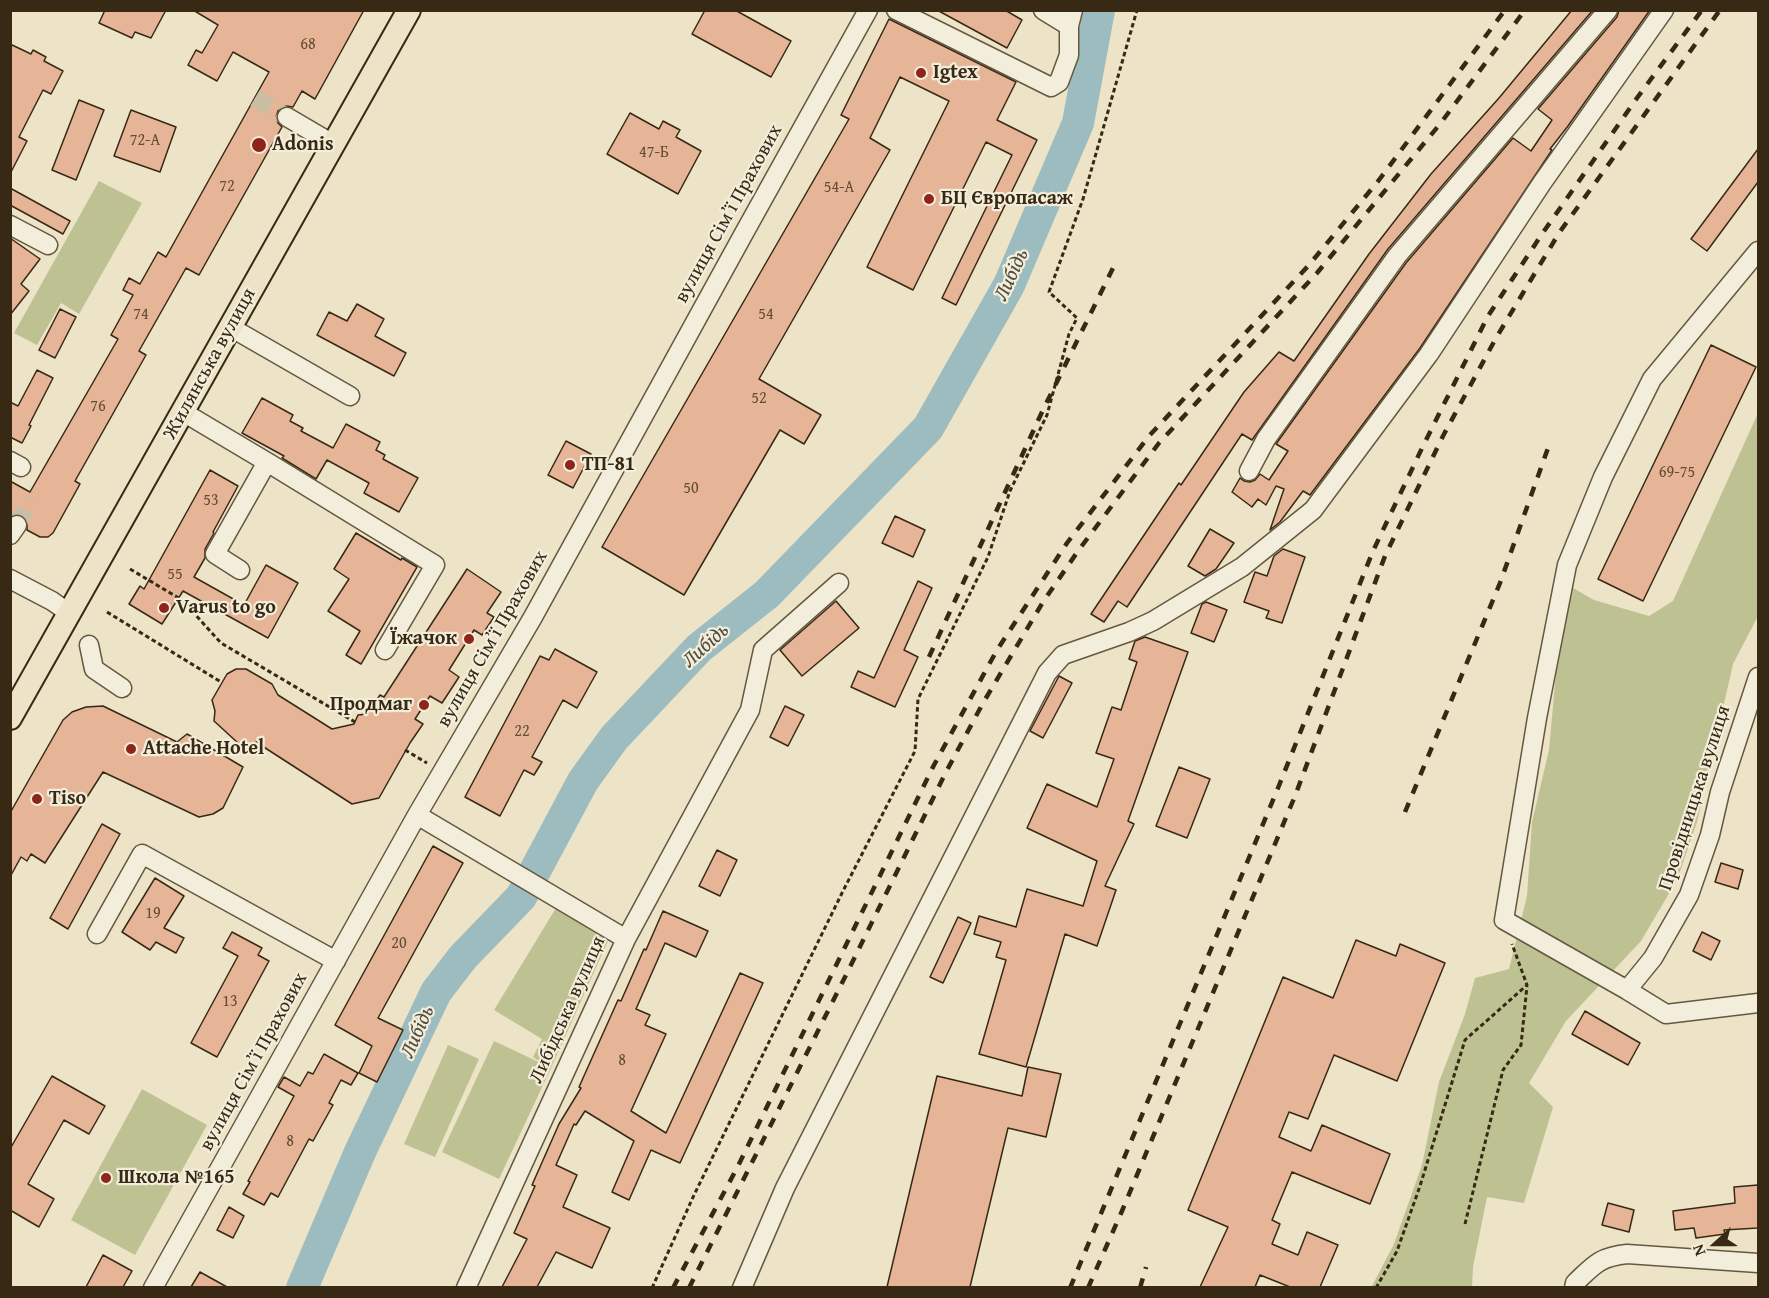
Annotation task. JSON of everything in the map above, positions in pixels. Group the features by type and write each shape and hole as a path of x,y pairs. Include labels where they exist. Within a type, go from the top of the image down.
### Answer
{"main road":[{"name":"Жилянська вулиця","path":"10,717 408,10"}],"street":[{"name":"вулиця Сімʼї Прахових","path":"153,1287 417,815 533,617 868,10"},
{"path":"896,10 1051,87 1059,82 1069,55 1071,18 1043,10"},
{"path":"1249,471 1266,439 1397,256 1608,10"},
{"path":"742,1287 785,1188 1047,673 1063,655 1129,632 1153,621 1242,567 1313,510 1429,354 1542,183 1664,10"},
{"path":"287,117 333,144"},
{"path":"10,225 48,245"},
{"path":"1758,251 1652,379 1603,477 1568,565 1537,718 1504,920 1666,1014 1758,1003"},
{"path":"230,327 350,396"},
{"path":"183,412 435,565 385,650"},
{"path":"240,570 215,554 267,462"},
{"path":"10,579 52,601 69,613"},
{"path":"626,939 750,710 763,650 839,583"},
{"path":"89,645 94,669 122,688"},
{"name":"Провідницька вулиця","path":"1627,990 1653,958 1689,895 1710,835 1720,792 1758,677"},
{"name":"Либідська вулиця","path":"417,815 626,939 466,1287"},
{"path":"97,934 142,854 336,961"},
{"path":"1574,1287 1575,1283 1598,1262 1612,1256 1627,1254 1758,1263"}],"path":[{"path":"652,1287 699,1185 843,891 915,751 918,699 988,557 1010,491 1047,415 1069,334 1077,318 1048,292 1083,199 1137,10"},
{"path":"130,569 182,600 221,643 355,722"},
{"path":"107,612 221,682"},
{"path":"405,750 442,771"},
{"path":"1465,1224 1503,1070 1521,1045 1527,985 1504,920"},
{"path":"1376,1287 1397,1251 1420,1186 1465,1040 1527,985"}],"green space":[{"path":"99,181 142,203 79,314 61,303 37,345 14,333"},
{"path":"1758,413 1758,616 1733,664 1697,822 1677,880 1641,941 1566,1021 1529,1083 1553,1107 1524,1203 1487,1197 1473,1267 1472,1287 1371,1288 1394,1244 1422,1165 1439,1082 1465,1014 1475,978 1509,969 1527,896 1532,822 1549,750 1557,662 1573,588 1594,600 1649,616 1673,601"},
{"path":"556,908 608,941 499,1179 442,1152 494,1041 545,1065 533,1057 542,1039 494,1010"},
{"path":"448,1045 479,1059 435,1157 404,1144"},
{"path":"142,1089 207,1125 135,1255 71,1220"}],"building":[{"path":"105,10 166,10 151,38 135,32 132,38 99,23"},
{"path":"193,10 364,10 315,99 302,91 293,107 286,106 278,111 276,117 282,127 199,275 186,268 139,351 146,355 75,481 80,484 53,533 48,537 40,537 27,530 27,521 24,516 17,514 10,516 10,481 30,492 118,339 111,335 133,295 123,290 129,278 140,284 158,252 166,257 269,72 233,52 217,81 188,65 196,50 202,53 218,25"},
{"path":"705,10 735,10 791,41 771,77 692,34"},
{"path":"937,10 1005,10 1022,20 1007,48"},
{"path":"1572,10 1593,10 1388,249 1252,440 1242,434 1127,607 1118,601 1104,622 1091,614 1179,483 1181,485 1244,392 1279,352 1294,361 1369,254 1431,174 1499,98"},
{"path":"1619,10 1650,10 1550,149 1552,150 1420,348 1310,495 1303,491 1280,522 1270,530 1284,489 1276,486 1266,505 1258,499 1252,507 1232,492 1240,478 1250,482 1260,474 1269,480 1288,451 1276,444 1406,263 1513,138 1531,151 1552,120 1538,109 1617,17"},
{"path":"889,19 1016,82 997,120 1037,140 956,305 942,298 1012,155 986,142 913,290 867,267 949,101 900,77 870,138 890,150 759,379 821,415 804,444 780,430 684,595 602,547 849,119 841,115"},
{"path":"10,44 31,54 33,50 46,57 44,61 63,71 51,94 43,90 19,137 27,141 10,174"},
{"path":"79,100 104,110 76,180 52,170"},
{"path":"131,110 176,127 160,172 114,156"},
{"path":"630,113 659,129 663,121 680,130 676,137 701,151 678,194 607,154"},
{"path":"1758,149 1758,182 1707,251 1691,239"},
{"path":"10,188 70,221 63,234 10,205"},
{"path":"10,238 40,259 21,284 29,291 10,315"},
{"path":"357,304 384,319 375,336 406,353 394,376 317,335 329,312 347,321"},
{"path":"60,309 76,317 55,358 39,350"},
{"path":"1711,345 1756,367 1643,601 1598,579"},
{"path":"37,370 53,378 22,443 10,437 10,402 18,406"},
{"path":"262,398 293,415 290,421 303,428 301,431 333,448 346,424 380,442 376,450 385,455 383,459 418,478 399,512 364,493 369,483 327,460 316,479 282,458 284,456 242,433"},
{"name":"ТП-81","path":"566,441 591,454 573,488 548,475"},
{"path":"210,470 238,486 213,532 205,549 205,558 194,577 244,605 266,565 298,583 268,638 183,591 162,624 129,604 140,586 144,589"},
{"path":"895,516 925,530 913,557 882,543"},
{"path":"1210,529 1234,543 1216,569 1205,576 1188,566"},
{"path":"356,533 417,567 361,664 346,655 360,631 328,611 349,579 334,569"},
{"path":"1283,549 1305,557 1282,623 1266,618 1269,611 1244,602 1255,572 1267,576 1274,556"},
{"path":"467,569 501,592 487,613 494,617 482,635 474,630 449,670 459,677 442,703 430,696 415,719 423,724 379,798 352,804 256,742 250,754 214,721 215,711 212,700 227,674 236,669 246,669 272,684 278,695 332,729 354,724 358,715 367,714 380,695 384,697"},
{"path":"918,581 932,588 904,650 918,657 895,707 851,687 858,671 874,678"},
{"path":"836,601 859,628 802,676 780,650"},
{"path":"1206,602 1227,610 1214,642 1191,633 1202,604"},
{"path":"1145,637 1188,652 1128,821 1134,824 1105,886 1116,890 1097,946 1065,934 1026,1067 979,1054 1006,960 996,957 1001,942 974,934 979,916 1016,927 1027,889 1083,906 1097,861 1027,828 1047,784 1097,807 1114,759 1096,753 1112,707 1121,710 1137,662 1129,659 1135,641"},
{"path":"555,649 597,672 577,708 563,700 532,757 542,762 534,775 524,770 500,816 465,797 540,656 549,660"},
{"path":"1059,676 1072,683 1043,738 1030,731"},
{"path":"103,706 177,742 187,734 243,767 223,808 213,814 199,817 103,772 45,863 31,854 27,861 21,857 10,877 10,813 63,720 72,712 86,707"},
{"path":"785,706 804,715 788,746 770,737"},
{"path":"1179,767 1210,779 1187,838 1156,826"},
{"path":"102,824 120,834 68,929 50,918"},
{"path":"433,846 463,863 378,1018 403,1030 377,1082 359,1073 372,1046 335,1025"},
{"path":"717,850 737,860 720,896 699,886"},
{"path":"1721,863 1743,870 1738,889 1715,882"},
{"path":"155,878 184,896 164,928 184,938 176,953 156,942 150,950 122,932"},
{"path":"663,911 708,931 696,957 665,943 636,1009 650,1015 645,1025 666,1034 631,1111 666,1133 740,973 763,983 680,1163 651,1150 629,1200 612,1192 634,1141 585,1111 576,1125 574,1124 556,1165 577,1175 563,1207 610,1228 592,1268 556,1252 537,1287 502,1287 527,1239 514,1233 535,1186 532,1185 559,1124 581,1088 579,1087 618,1000 621,1001"},
{"path":"958,917 971,923 943,983 930,977"},
{"path":"232,932 262,948 258,955 269,961 217,1057 191,1043 238,956 223,948"},
{"path":"1702,932 1720,941 1711,960 1693,951"},
{"path":"1356,940 1396,956 1400,944 1445,963 1397,1081 1334,1055 1308,1119 1289,1112 1279,1137 1311,1151 1322,1125 1390,1154 1370,1204 1292,1172 1272,1220 1280,1224 1272,1244 1298,1255 1307,1232 1338,1245 1320,1287 1290,1287 1260,1275 1255,1287 1200,1287 1228,1227 1188,1210 1283,977 1333,998"},
{"path":"1585,1011 1640,1043 1628,1065 1572,1034"},
{"path":"324,1054 358,1073 351,1085 341,1080 329,1103 333,1105 313,1141 309,1139 278,1197 271,1193 264,1205 243,1194 294,1096 278,1087 284,1077 300,1086 308,1072 313,1074"},
{"path":"1028,1067 1061,1074 1046,1137 1008,1128 970,1287 887,1287 937,1076 1022,1096"},
{"path":"52,1076 105,1106 89,1134 64,1120 28,1184 54,1199 39,1227 10,1210 10,1149"},
{"path":"1758,1185 1758,1228 1724,1230 1725,1234 1696,1238 1694,1228 1675,1230 1673,1211 1735,1203 1734,1187"},
{"path":"1608,1203 1634,1210 1629,1232 1602,1225"},
{"path":"229,1207 244,1216 233,1238 217,1230"},
{"path":"103,1255 132,1271 123,1287 86,1287"},
{"path":"200,1272 227,1287 191,1287"}],"waterway":[{"name":"Либідь","path":"302,1288 360,1152 436,992 463,957 521,897 583,781 614,738 699,648 767,594 928,428 1009,285 1078,123 1099,10"}],"tunnel":[{"path":"255,98 287,117"},
{"path":"17,525 30,500"}],"railway":[{"path":"673,1288 737,1168 934,765 997,650 1067,543 1149,436 1309,265 1379,180 1505,10"},
{"path":"689,1288 946,772 983,703 1043,602 1159,443 1317,273 1440,124 1525,10"},
{"path":"1070,1288 1278,788 1373,551 1423,446 1488,316 1637,98 1702,10"},
{"path":"1088,1288 1295,796 1385,556 1443,436 1496,338 1559,233 1720,10"},
{"path":"929,657 1042,412 1117,260"},
{"path":"1405,812 1500,583 1548,448"},
{"path":"1140,1288 1146,1267"}],"place":[{"name":"Igtex","path":"921,73"},
{"name":"Adonis","path":"259,145"},
{"name":"БЦ Європасаж","path":"929,199"},
{"name":"ТП-81","path":"570,465"},
{"name":"Varus to go","path":"164,608"},
{"name":"Їжачок","path":"469,639"},
{"name":"Продмаг","path":"424,705"},
{"name":"Attache Hotel","path":"131,749"},
{"name":"Tiso","path":"37,799"},
{"name":"Школа №165","path":"106,1178"}]}
